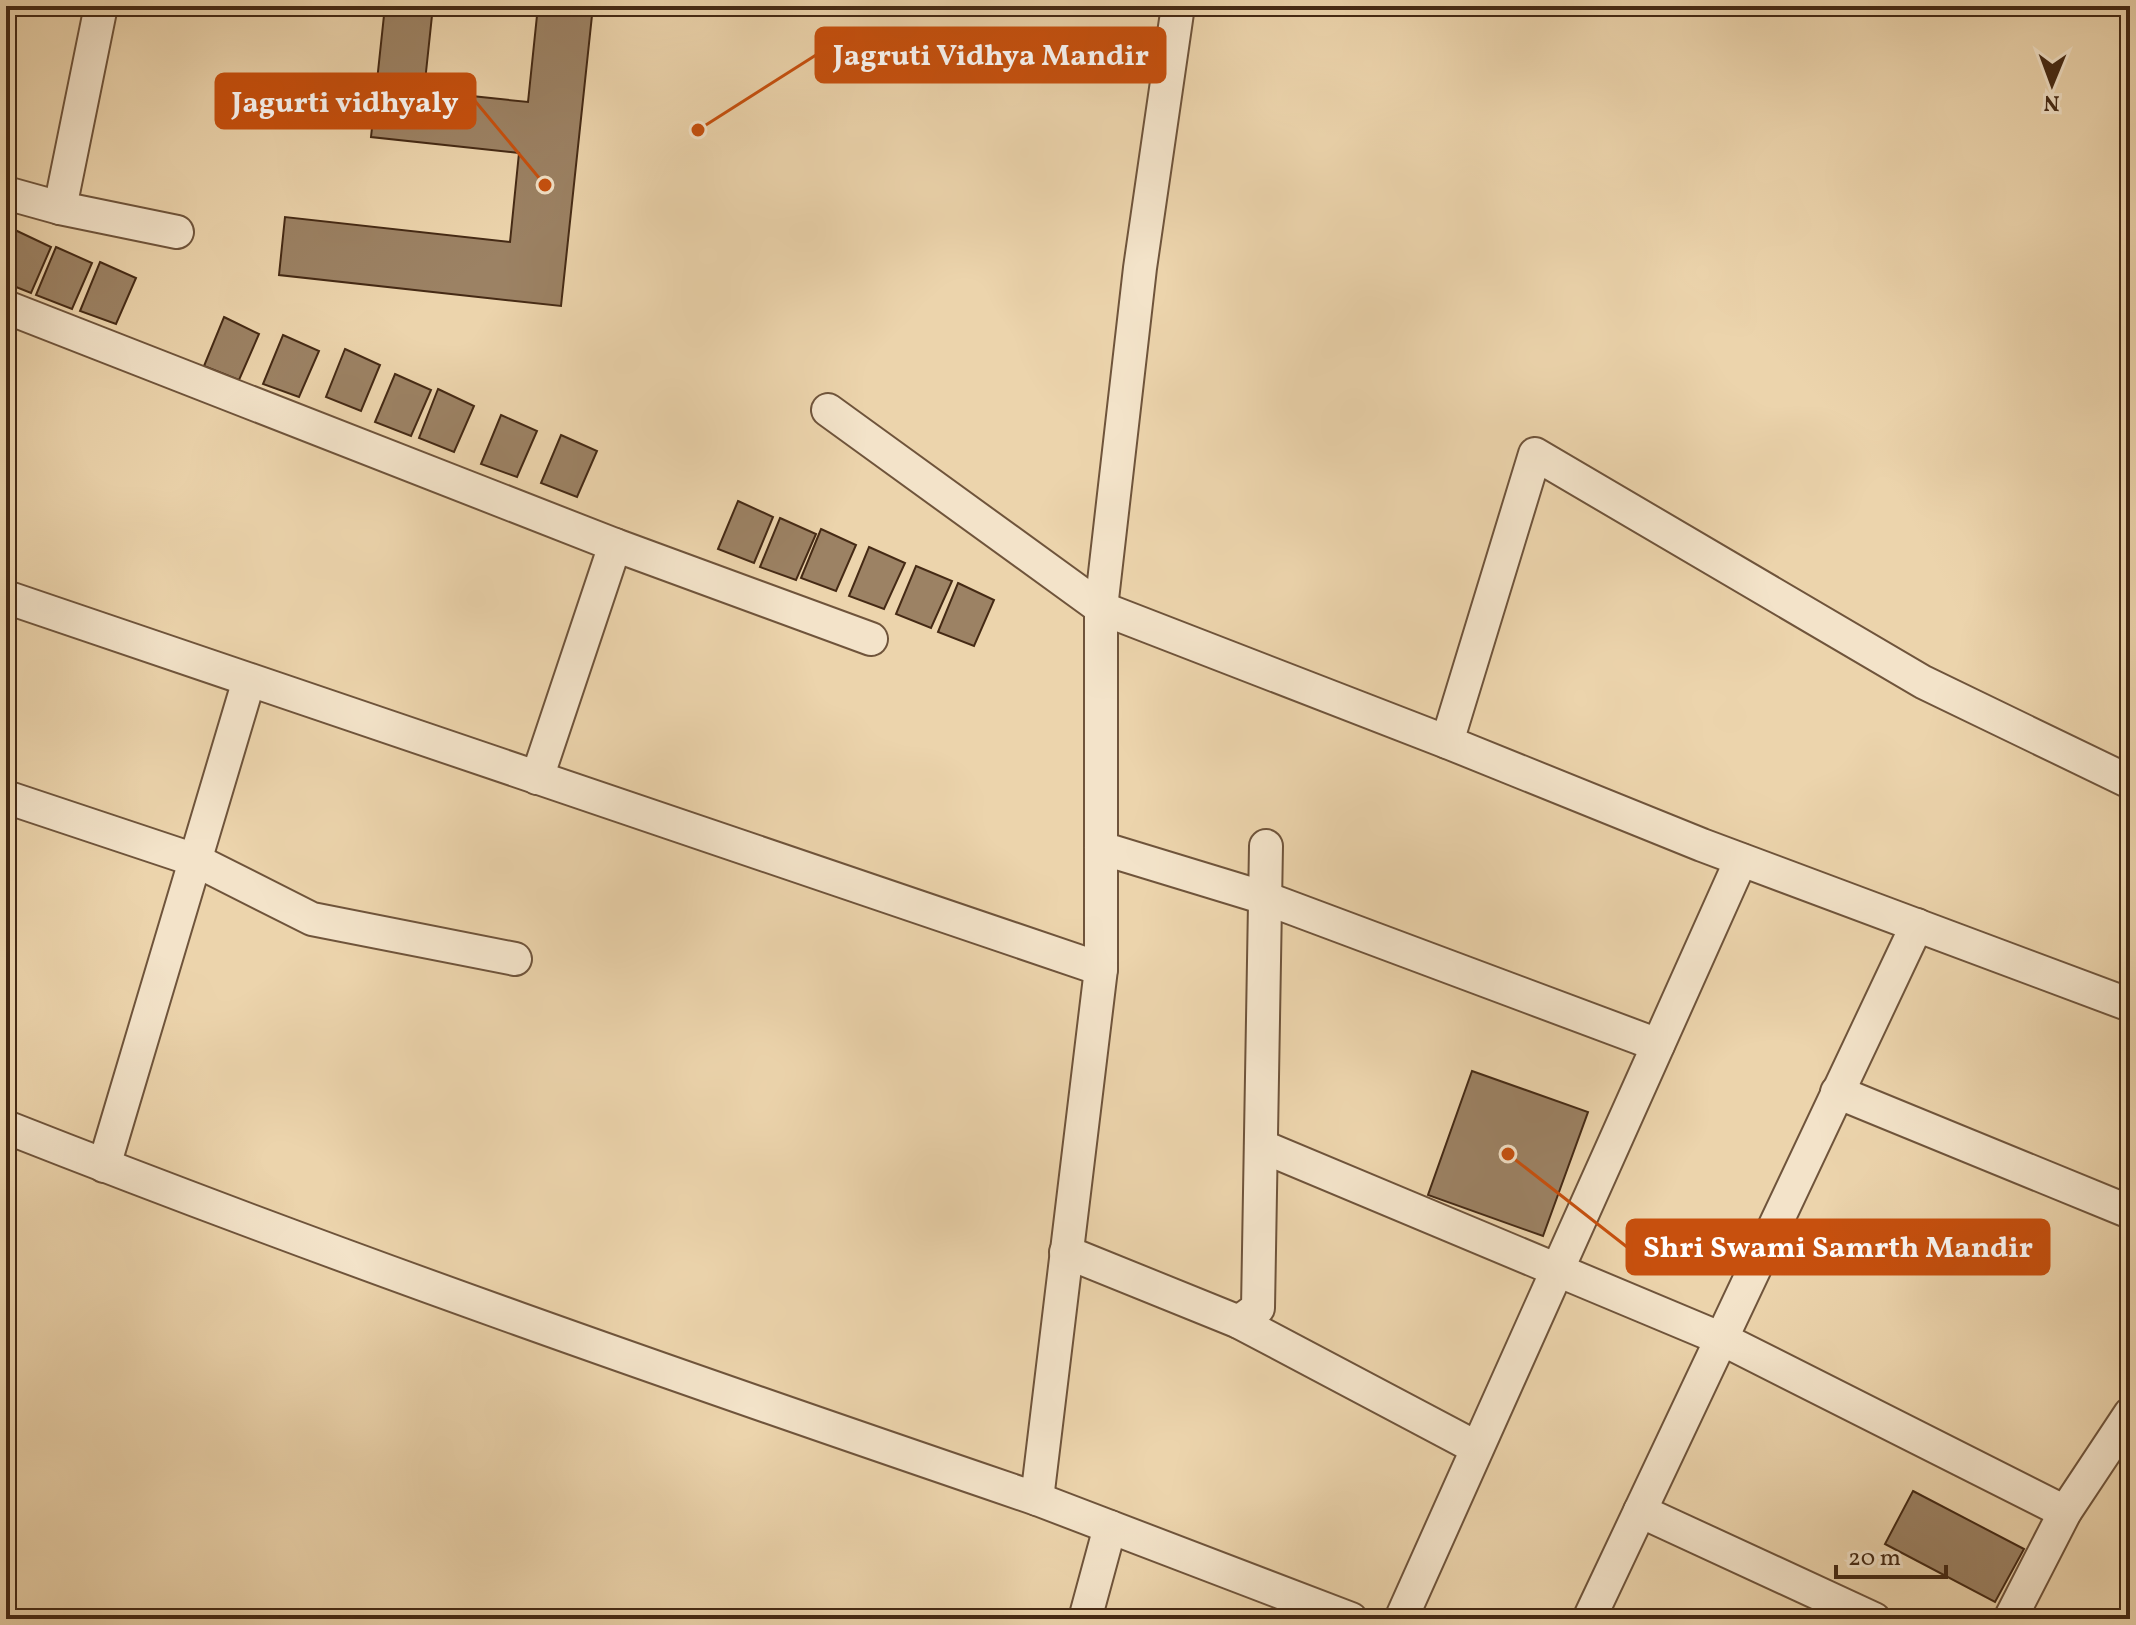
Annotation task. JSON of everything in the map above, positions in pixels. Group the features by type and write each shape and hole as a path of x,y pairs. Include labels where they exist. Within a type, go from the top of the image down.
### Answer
{"street":[{"path":"60,208 101,6"},
{"path":"1037,1499 1101,969 1101,608 1140,268 1178,6"},
{"path":"6,193 60,208 177,232"},
{"path":"6,307 615,545 871,639"},
{"path":"828,410 1101,608 1741,860 2130,1005"},
{"path":"1447,742 1535,454 1923,682 2130,782"},
{"path":"537,778 615,545"},
{"path":"6,597 1101,969"},
{"path":"104,1166 249,680"},
{"path":"7,800 195,860 312,919 515,959"},
{"path":"1239,1322 1258,1308 1266,846"},
{"path":"1101,848 1265,898 1658,1045"},
{"path":"1401,1619 1741,860"},
{"path":"1589,1619 1917,925"},
{"path":"1837,1092 2130,1212"},
{"path":"6,1127 678,1377 1037,1499 1351,1619"},
{"path":"1261,1146 1722,1339 2065,1512"},
{"path":"1066,1252 1239,1322 1477,1448"},
{"path":"2010,1619 2065,1512 2130,1414"},
{"path":"1640,1511 1874,1619"},
{"path":"1085,1619 1110,1527"}],"building":[{"path":"385,6 433,6 424,91 528,102 538,6 593,6 561,306 279,275 285,217 510,242 519,153 371,137"},
{"path":"15,230 51,247 31,293 6,283 6,253"},
{"path":"56,247 92,263 72,309 36,295"},
{"path":"100,262 136,278 116,324 80,311"},
{"path":"224,317 259,334 239,380 204,366"},
{"path":"283,335 319,351 299,397 263,384"},
{"path":"345,349 380,365 361,411 326,397"},
{"path":"395,374 431,390 411,436 375,422"},
{"path":"438,389 474,406 454,452 419,438"},
{"path":"501,415 537,431 517,477 481,464"},
{"path":"561,435 597,451 577,497 541,483"},
{"path":"738,501 773,517 754,563 718,549"},
{"path":"780,518 816,534 796,580 760,567"},
{"path":"821,529 856,545 836,591 801,578"},
{"path":"869,547 905,563 884,609 849,596"},
{"path":"916,566 952,581 931,628 896,614"},
{"path":"958,583 994,600 974,646 938,632"},
{"path":"1472,1071 1588,1112 1543,1236 1428,1195"},
{"path":"1913,1491 2024,1549 1995,1602 1885,1544"}],"place":[{"name":"Jagruti Vidhya Mandir","path":"698,130"},
{"name":"Jagurti vidhyaly","path":"545,185"},
{"name":"Shri Swami Samrth Mandir","path":"1508,1154"}]}
